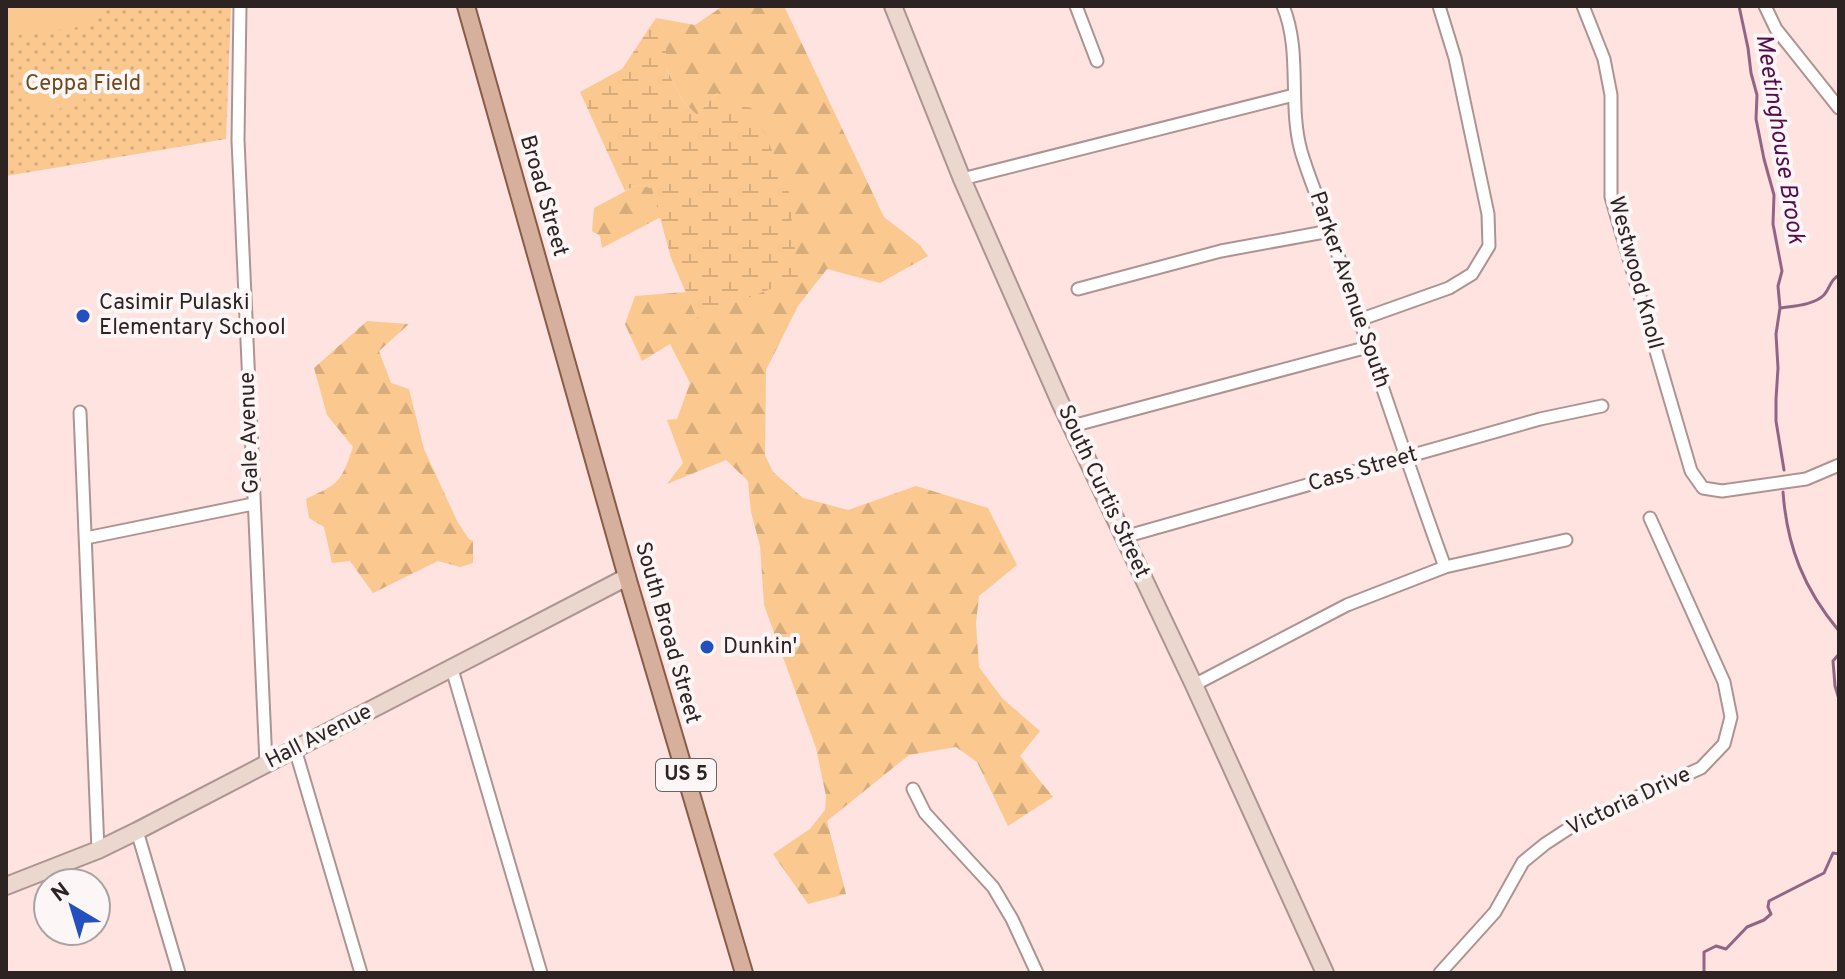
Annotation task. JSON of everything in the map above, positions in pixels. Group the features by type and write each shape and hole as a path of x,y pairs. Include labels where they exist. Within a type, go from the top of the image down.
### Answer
{"main road":[{"name":"Broad Street","path":"466,6 578,397"},
{"name":"South Broad Street","path":"578,397 627,577 744,973"}],"street":[{"name":"Gale Avenue","path":"240,6 238,140 266,764"},
{"name":"South Curtis Street","path":"893,6 962,179 1072,426 1325,973"},
{"path":"1076,6 1097,61"},
{"name":"Parker Avenue South","path":"1283,6 1293,42 1296,123 1301,150 1445,567"},
{"path":"1359,320 1449,288 1472,274 1489,246 1488,214 1455,58 1439,6"},
{"name":"Westwood Knoll","path":"1583,6 1604,59 1611,95 1611,197 1690,466 1703,488 1722,491 1806,479 1839,465"},
{"path":"1765,6 1776,29 1839,108"},
{"path":"962,179 1294,95"},
{"path":"1078,289 1221,251 1330,231"},
{"path":"1072,426 1368,347"},
{"name":"Cass Street","path":"1124,537 1540,419 1602,406"},
{"path":"80,412 98,850"},
{"path":"86,538 253,504"},
{"name":"Victoria Drive","path":"1440,973 1495,912 1523,862 1545,844 1571,827 1701,768 1724,744 1731,717 1724,682 1650,518"},
{"path":"1194,685 1347,605 1445,567 1566,540"},
{"name":"Hall Avenue","path":"6,886 98,850 137,831 627,577"},
{"path":"452,669 541,973"},
{"path":"295,749 361,973"},
{"path":"913,789 925,813 993,887 1037,973"},
{"path":"137,831 179,973"}],"green space":[{"name":"Ceppa Field","path":"6,6 231,6 226,139 6,176"},
{"path":"6,6 106,6 106,9 92,25 6,37"},
{"path":"723,6 784,6 884,217 920,245 928,256 880,283 827,269 798,306 766,370 765,455 773,472 803,498 848,510 916,486 988,508 1017,565 979,596 976,623 979,667 1002,698 1040,731 1020,756 1053,797 1008,826 977,762 956,747 909,755 827,821 846,894 808,904 773,854 810,829 825,810 826,796 816,748 764,605 760,546 751,512 748,481 726,460 667,484 683,463 667,420 677,419 690,383 670,344 642,361 625,324 635,296 686,292 697,318 717,93 697,115 683,102 666,68 666,34 656,18 695,25"},
{"path":"656,18 666,34 666,68 683,102 697,115 717,93 753,109 788,185 798,278 697,318 671,258 652,188 637,185 625,191 580,92 622,69"},
{"path":"78,70 84,104 32,114 26,80"},
{"path":"637,185 652,188 661,217 602,248 600,236 592,231 594,208"},
{"path":"367,321 409,324 379,351 391,383 409,389 424,449 458,523 473,541 473,563 460,567 438,561 373,593 350,561 332,563 324,527 309,518 306,499 338,480 353,447 327,415 314,368"}],"waterway":[{"name":"Meetinghouse Brook","path":"1739,6 1757,95 1756,119 1774,195 1773,224 1782,271 1778,286 1780,308 1776,334 1776,421 1784,470"},
{"path":"1781,308 1815,301 1839,275"},
{"name":"Meetinghouse Brook","path":"1783,492 1799,566 1816,599 1839,631"},
{"name":"Meetinghouse Brook","path":"1839,654 1833,661 1839,699"},
{"name":"Meetinghouse Brook","path":"1704,973 1704,952 1716,946 1726,949 1747,927 1771,914 1769,901 1824,873 1833,853 1839,854"}],"place":[{"name":"Casimir Pulaski Elementary School","path":"83,316"},
{"name":"Dunkin'","path":"707,647"}]}
